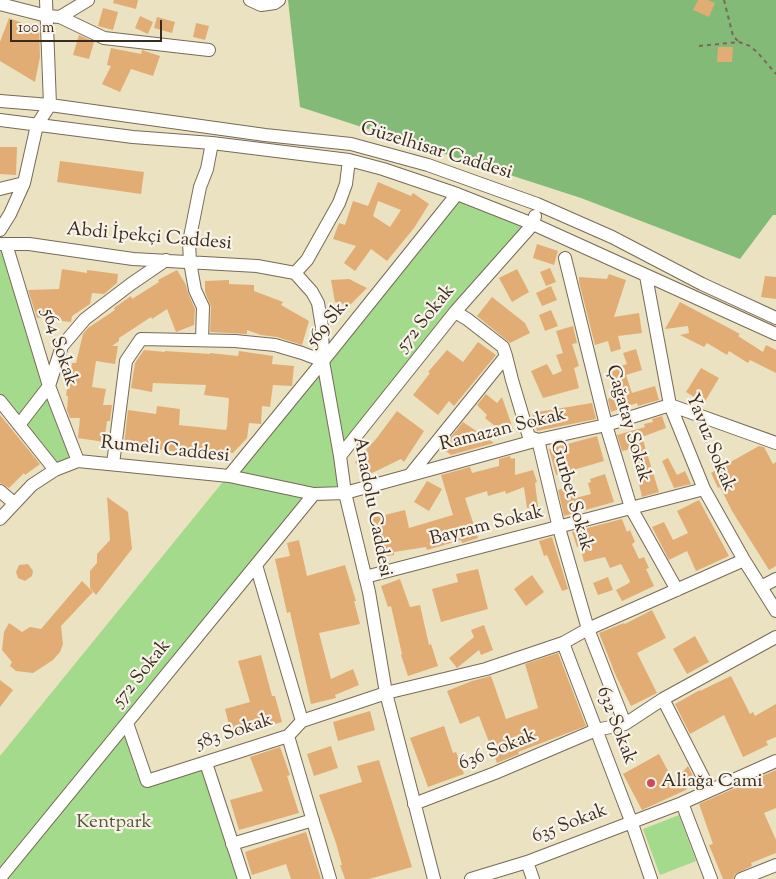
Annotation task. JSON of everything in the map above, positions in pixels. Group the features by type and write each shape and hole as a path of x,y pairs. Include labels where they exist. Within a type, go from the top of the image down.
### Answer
{"street":[{"path":"0,230 10,214 24,183 37,125 50,105 46,0"},
{"path":"60,17 88,0"},
{"path":"250,0 261,5 275,3 279,0"},
{"path":"0,4 47,16 60,17 104,38 209,50"},
{"name":"Güzelhisar Caddesi","path":"0,101 50,105 265,135 351,144 428,165 537,204 612,237 702,284 776,318"},
{"name":"Güzelhisar Caddesi","path":"0,120 133,137 349,160 391,171 458,194 533,224 776,334"},
{"path":"202,340 203,307 195,290 189,242 200,187 207,169 212,144"},
{"path":"295,273 307,260 339,203 346,184 349,160"},
{"path":"0,189 24,183"},
{"name":"569 Sk.","path":"228,476 458,194"},
{"path":"533,224 537,204"},
{"name":"572 Sokak","path":"340,456 455,312 533,224"},
{"name":"Abdi İpekçi Caddesi","path":"3,244 28,244 133,259 257,266 295,273"},
{"name":"564 Sokak","path":"3,244 49,386 78,461"},
{"name":"Çağatay Sokak","path":"565,258 606,425 631,508 676,590"},
{"path":"19,425 49,386 62,346 84,319 166,260"},
{"name":"Anadolu Caddesi","path":"295,273 312,292 318,303 322,327 323,361 345,492 365,577 386,693 433,879"},
{"name":"Yavuz Sokak","path":"646,276 670,405 704,489 744,560 776,610"},
{"name":"Gurbet Sokak","path":"455,312 467,319 503,348 529,437 538,440 559,528 588,629 625,724"},
{"path":"113,464 126,361 141,340 235,341 275,345 323,361"},
{"path":"410,475 506,356"},
{"path":"0,401 55,470"},
{"path":"670,405 776,443"},
{"name":"Ramazan Sokak","path":"345,492 538,440 606,425 670,405"},
{"name":"Rumeli Caddesi","path":"0,519 32,485 55,470 78,461 228,476 314,494 345,492"},
{"name":"Bayram Sokak","path":"365,577 704,489"},
{"path":"0,491 14,503"},
{"name":"572 Sokak","path":"0,878 314,494"},
{"name":"583 Sokak","path":"126,723 147,781 288,736 302,721 386,693 486,669 563,643 588,629 744,560"},
{"path":"256,565 302,721"},
{"path":"761,588 776,579"},
{"path":"625,724 663,699 776,637"},
{"name":"632 Sokak","path":"563,643 632,821 651,879"},
{"path":"663,699 709,790"},
{"name":"636 Sokak","path":"414,804 495,773 596,730 625,724"},
{"path":"288,736 330,879"},
{"name":"635 Sokak","path":"471,879 527,862 682,803 776,761"},
{"path":"206,763 244,879"},
{"path":"682,803 711,879"},
{"path":"232,844 313,820"},
{"path":"527,862 533,879"},
{"path":"741,879 776,865"}],"path":[{"path":"724,0 733,36 739,42 750,46 758,52 776,74"},
{"path":"699,46 739,42"}],"green space":[{"path":"288,0 776,0 776,215 773,215 740,259 581,198 300,107"},
{"name":"Kentpark","path":"457,194 533,224 341,456 345,493 314,494 127,723 147,781 206,763 244,879 0,879 0,756"},
{"path":"0,244 78,461 55,470 0,401"},
{"path":"679,815 696,861 660,875 643,829"}],"building":[{"path":"114,0 138,0 136,9 113,3"},
{"path":"698,0 708,0 715,3 709,17 693,10"},
{"path":"103,8 118,12 113,30 98,26"},
{"path":"140,16 153,22 148,34 135,28"},
{"path":"157,17 175,22 172,33 154,28"},
{"path":"9,18 25,24 39,24 40,57 35,82 0,61 0,42"},
{"path":"196,23 209,26 205,40 193,37"},
{"path":"79,35 94,42 89,59 73,55"},
{"path":"718,47 733,47 732,62 717,62"},
{"path":"111,48 141,54 142,50 160,56 153,76 131,69 120,92 102,84 111,66 107,65"},
{"path":"0,147 17,147 16,175 0,174"},
{"path":"60,161 144,172 141,194 57,182"},
{"path":"378,182 411,196 413,193 429,204 414,228 387,261 371,249 355,271 344,263 356,246 333,239 339,223 345,225 353,201 368,206","holes":["378,201 401,210 390,227 373,216"]},
{"path":"537,244 558,251 554,265 533,258"},
{"path":"550,268 556,282 546,286 540,272"},
{"path":"62,269 87,273 87,270 118,274 117,283 104,294 92,293 90,304 72,316 71,322 53,320 53,317 37,318 28,290 59,289"},
{"path":"517,269 529,292 512,302 499,278"},
{"path":"177,270 186,285 195,309 194,325 176,332 167,309 119,338 119,341 112,346 118,346 115,364 96,361 92,387 106,389 103,405 112,405 110,421 107,421 104,442 78,438 80,418 70,418 67,410 68,396 66,396 72,363 76,363 83,334 88,328 115,310 114,308 131,296 132,299 159,282 158,280"},
{"path":"609,274 626,280 614,317 639,313 642,333 618,336 621,349 611,352 608,341 595,345 579,282 579,277 607,279"},
{"path":"765,276 776,277 776,299 761,297"},
{"path":"349,279 367,288 349,306 335,302 331,280"},
{"path":"229,280 229,284 254,285 254,291 283,302 281,305 309,321 302,345 247,330 247,334 210,332 211,307 205,292 205,281"},
{"path":"551,286 557,300 542,306 536,293"},
{"path":"492,297 525,323 530,333 510,343 477,316"},
{"path":"680,302 740,334 738,336 763,352 766,345 776,350 776,373 750,360 748,363 729,351 727,355 707,343 704,347 680,335 689,333 688,326 665,329"},
{"path":"551,310 558,326 545,331 539,315"},
{"path":"573,326 577,343 572,344 579,366 574,368 579,388 543,398 531,371 547,364 553,375 562,371 556,355 563,353 556,331"},
{"path":"478,342 496,355 454,406 449,401 438,415 413,395 430,373 428,372 447,350 463,362"},
{"path":"636,349 642,370 626,375 632,393 655,386 659,400 638,406 637,403 611,412 608,400 614,396 608,370 627,364 623,353"},
{"path":"144,350 238,356 239,351 273,356 272,364 294,366 292,386 273,385 270,407 262,406 261,424 249,423 247,438 233,453 220,451 220,457 124,445 128,410 156,414 157,406 180,409 179,425 226,430 227,427 229,398 204,395 206,385 153,383 152,392 131,388 135,363"},
{"path":"701,368 719,378 704,403 686,392"},
{"path":"486,394 497,403 502,397 513,429 502,432 485,418 487,415 477,405"},
{"path":"592,403 596,419 537,431 532,413"},
{"path":"397,411 424,431 404,462 401,459 368,475 355,462 376,439"},
{"path":"0,415 40,464 25,475 24,473 9,488 0,483"},
{"path":"662,416 666,428 642,437 659,492 642,497 631,449 622,451 617,435 645,427 644,424 653,422 652,419"},
{"path":"463,422 494,443 451,455 442,448"},
{"path":"597,436 604,461 556,475 549,449"},
{"path":"759,446 764,447 773,464 776,462 776,566 769,570 732,511 720,487 718,488 711,473"},
{"path":"510,456 511,459 515,458 515,475 533,470 537,482 535,483 538,507 527,508 524,487 506,494 505,491 488,496 487,491 465,498 478,538 462,543 461,540 427,550 426,547 394,552 394,555 381,557 372,518 405,510 409,528 453,515 441,475 470,467 472,473 499,466 499,459"},
{"path":"668,458 677,475 685,471 691,484 674,488 662,461"},
{"path":"605,474 614,502 564,516 558,490 571,486 575,498 591,494 588,483 591,482 590,479"},
{"path":"427,481 442,489 429,511 414,502"},
{"path":"107,497 128,512 132,549 96,595 90,588 90,571 97,563 97,554 110,540"},
{"path":"699,500 729,556 696,571 687,551 669,560 652,527 664,522 673,540 688,533 677,511"},
{"path":"622,519 627,532 630,530 635,542 632,544 639,559 644,557 649,568 646,569 654,586 622,601 616,590 630,581 621,564 610,568 605,557 584,562 580,546 577,547 572,532"},
{"path":"552,537 568,589 562,591 547,555 544,556 539,541"},
{"path":"299,540 307,576 345,565 356,601 354,601 360,624 319,633 331,679 353,669 359,685 335,695 336,698 311,704 290,612 287,613 275,559 290,556 287,543"},
{"path":"28,564 33,571 32,576 25,581 18,578 16,572 19,565"},
{"path":"478,569 488,609 441,622 432,589 458,582 456,574"},
{"path":"532,575 544,592 526,606 514,589"},
{"path":"608,577 613,590 598,595 593,583"},
{"path":"400,579 410,607 420,605 429,645 431,644 438,666 408,676 401,655 391,606 388,607 381,586"},
{"path":"82,581 93,592 61,626 63,644 60,652 53,660 33,673 16,671 10,666 12,662 2,650 4,632 9,623 22,632 30,627 41,629"},
{"path":"652,610 666,638 637,653 657,693 631,706 616,676 599,633 625,624"},
{"path":"484,625 493,650 481,655 479,650 457,668 449,658 474,637 471,630"},
{"path":"695,636 709,662 687,674 673,649"},
{"path":"558,653 586,726 518,752 519,754 497,763 479,716 460,724 447,691 491,676 506,719 538,708 525,664"},
{"path":"261,655 272,696 275,696 282,722 232,736 225,709 250,702 238,661"},
{"path":"731,676 750,714 753,712 755,716 776,704 776,737 766,741 768,745 743,757 724,715 690,734 675,704"},
{"path":"0,680 13,690 0,707"},
{"path":"370,711 375,730 338,741 333,722"},
{"path":"444,726 453,753 456,752 464,774 428,787 410,738"},
{"path":"331,746 338,768 314,776 307,754"},
{"path":"280,747 290,775 287,776 299,813 239,830 230,800 263,791 250,757"},
{"name":"Aliağa Cami","path":"659,754 674,782 688,766 695,780 686,790 642,810 623,774"},
{"path":"379,760 412,867 369,879 345,879 336,843 319,795 362,782 357,766"},
{"path":"776,770 776,808 764,813 776,840 776,853 751,863 752,866 735,874 733,879 723,879 709,845 713,844 699,804"},
{"path":"306,832 321,879 291,879 286,864 252,875 245,852"}],"place":[{"name":"Aliağa Cami","path":"651,783"}]}
